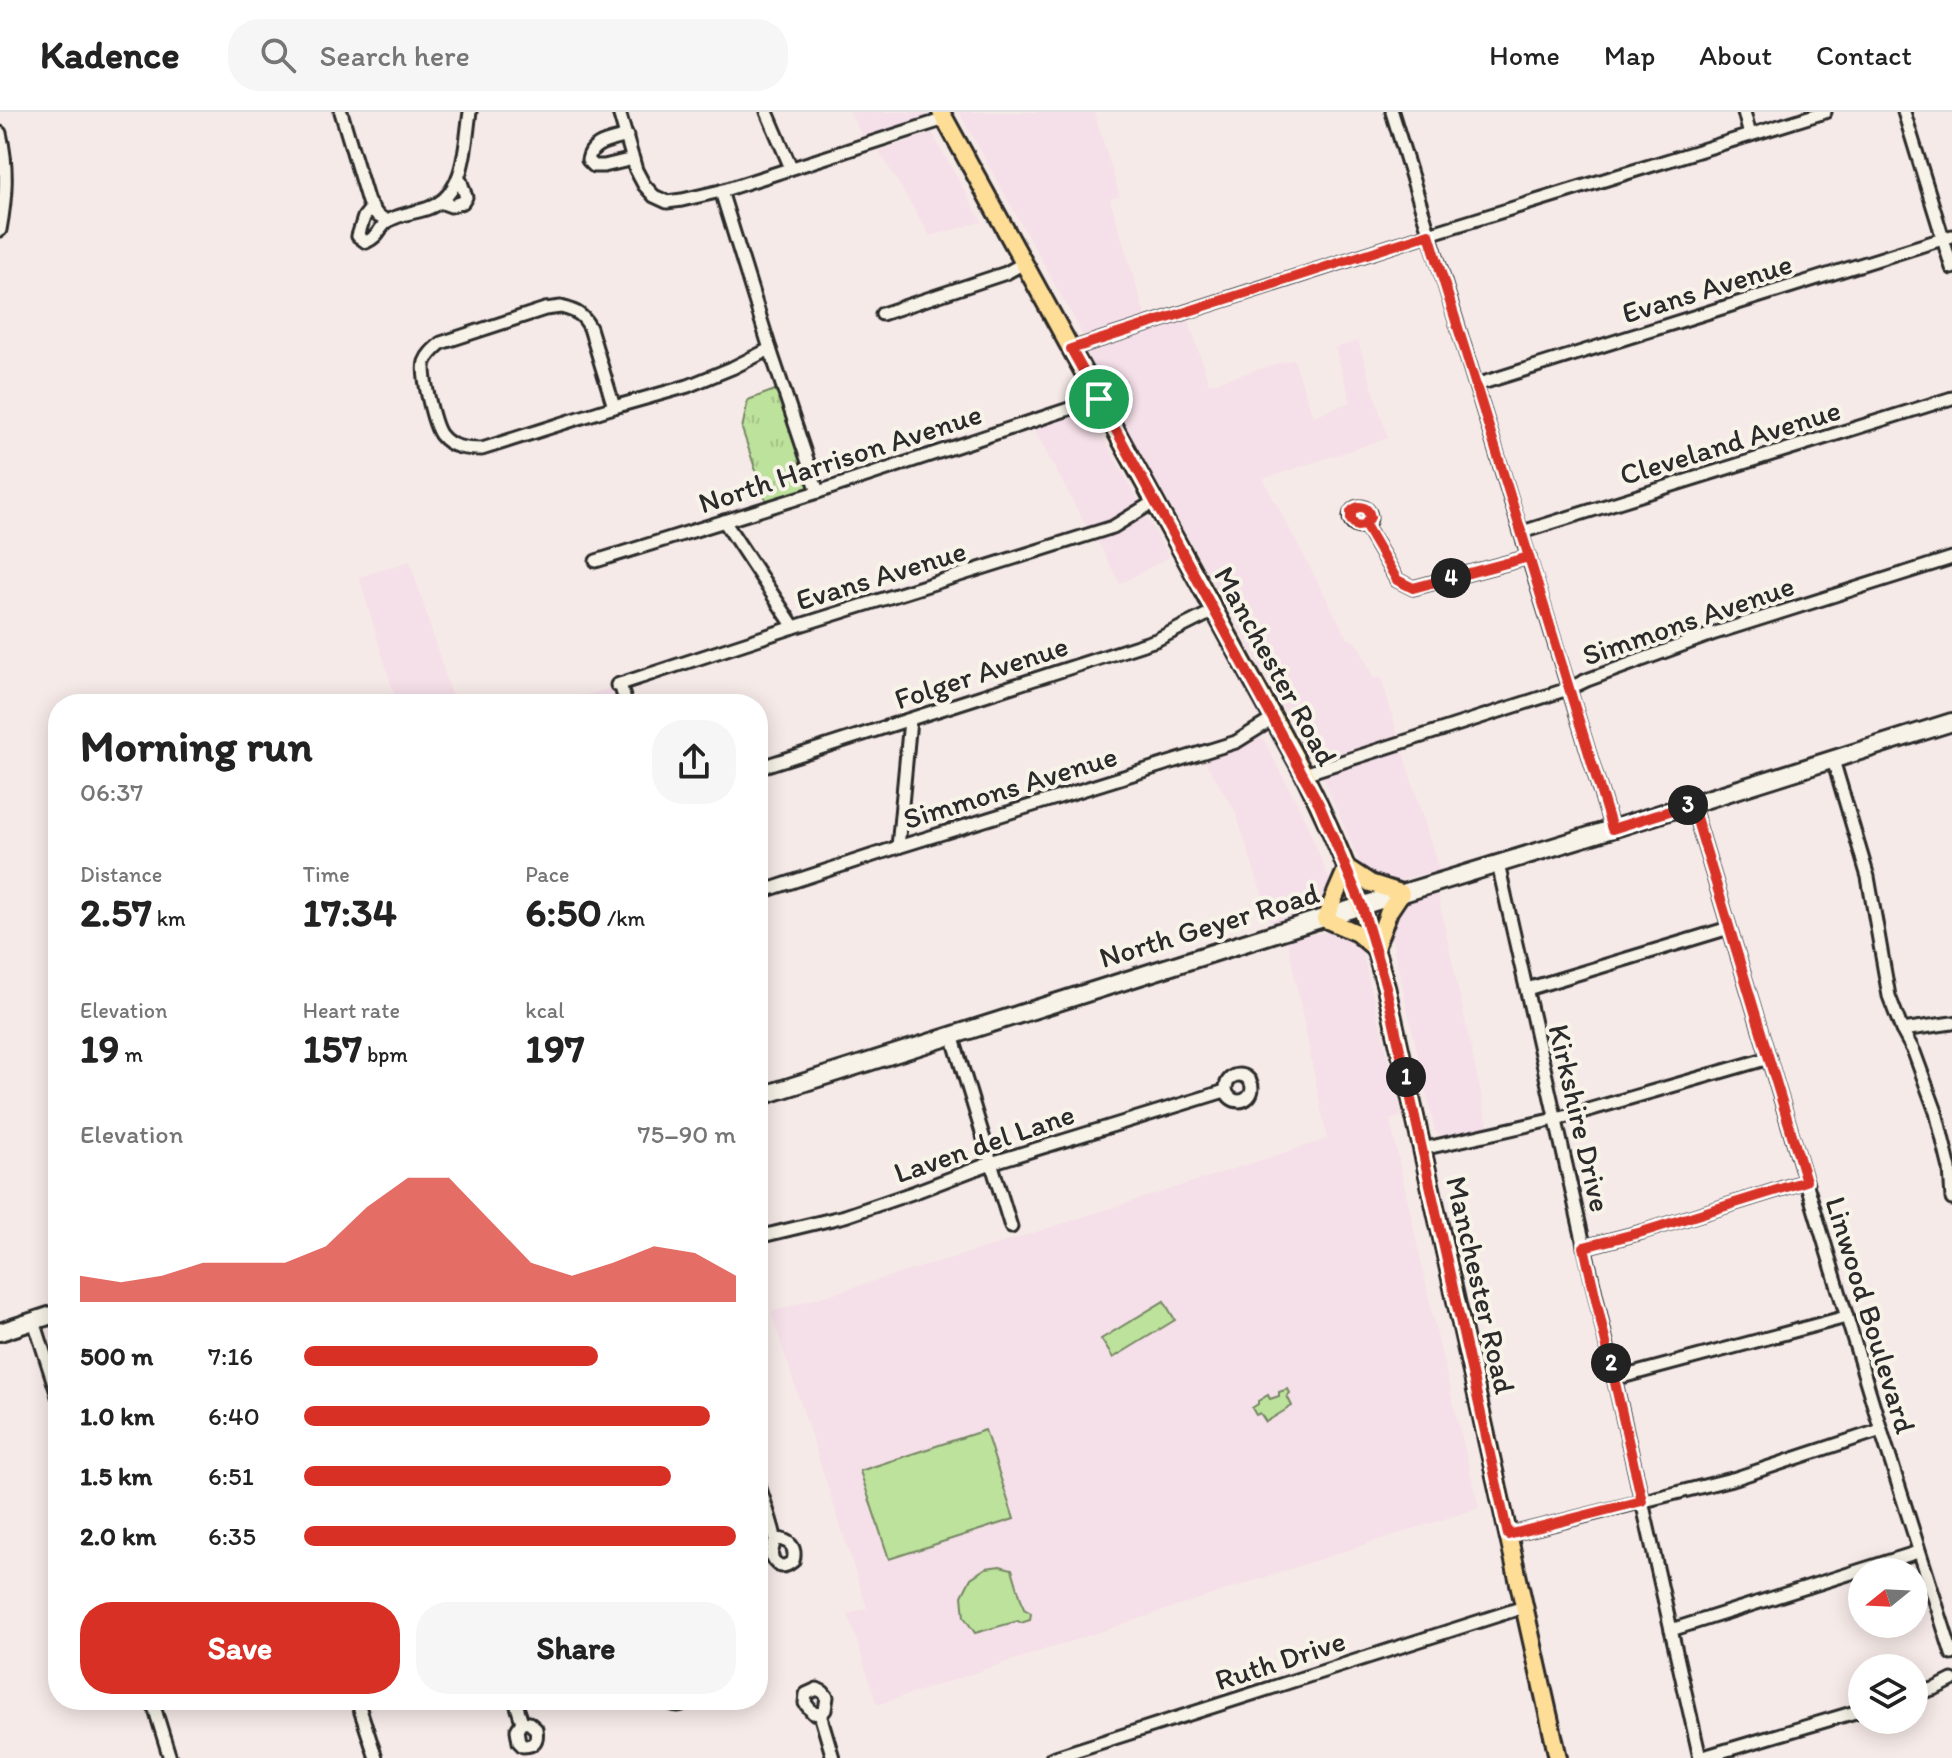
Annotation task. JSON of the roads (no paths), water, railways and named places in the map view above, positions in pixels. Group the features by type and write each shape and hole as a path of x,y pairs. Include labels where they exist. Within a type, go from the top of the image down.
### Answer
{"main road":[{"name":"Manchester Road","path":"943,116 1304,774 1362,906 1375,948 1422,1149 1558,1758"},
{"path":"1347,868 1370,883 1401,893 1389,911 1375,948 1357,933 1325,919 1347,868"}],"street":[{"path":"341,112 368,202 378,216 388,221"},
{"path":"372,207 360,227 358,236 364,241 375,238 388,221 433,207 454,189 470,112"},
{"path":"619,112 644,185 654,196 667,202 721,191 943,116"},
{"path":"767,112 791,168"},
{"path":"1392,112 1612,829"},
{"path":"1744,112 1750,135"},
{"path":"1071,349 1825,112"},
{"path":"1904,112 1948,238 1952,268"},
{"path":"0,133 6,177 0,230"},
{"path":"627,136 595,146 589,152 588,160 594,166 604,166 633,159"},
{"path":"721,191 818,492"},
{"name":"Evans Avenue","path":"1476,385 1948,238"},
{"path":"882,314 1006,273 1024,263"},
{"path":"614,407 585,317 575,310 561,307 545,309 441,343 424,364 423,377 439,434 466,450 482,449 688,386 770,349"},
{"name":"Cleveland Avenue","path":"1522,532 1952,398"},
{"name":"North Harrison Avenue","path":"596,561 1099,399"},
{"name":"Evans Avenue","path":"622,694 618,684 1113,527 1155,501"},
{"path":"724,521 794,627"},
{"path":"1365,525 1397,580 1413,588 1529,557"},
{"name":"Simmons Avenue","path":"1304,774 1568,689 1712,634 1952,558"},
{"name":"Folger Avenue","path":"768,765 1156,640 1214,611"},
{"name":"Simmons Avenue","path":"768,890 1236,742 1273,719"},
{"path":"898,847 910,720"},
{"name":"North Geyer Road","path":"768,1094 1952,722"},
{"path":"1833,760 1868,877 1889,996 1936,1112 1951,1168 1952,1199"},
{"name":"Linwood Boulevard","path":"1692,804 1846,1317 1952,1654"},
{"name":"Kirkshire Drive","path":"1498,864 1700,1758"},
{"path":"1527,989 1729,928"},
{"path":"1902,1030 1952,1023"},
{"path":"952,1035 1011,1227"},
{"path":"1422,1149 1564,1117 1769,1058"},
{"name":"Laven del Lane","path":"768,1235 845,1216 991,1163 1225,1091"},
{"path":"1584,1247 1806,1181"},
{"path":"0,1332 48,1316"},
{"path":"1614,1379 1846,1317"},
{"path":"34,1321 48,1365"},
{"path":"1508,1535 1736,1478 1881,1430"},
{"path":"768,1516 775,1539"},
{"path":"1671,1630 1918,1552"},
{"name":"Ruth Drive","path":"1052,1758 1524,1607"},
{"path":"1928,1690 1952,1680"},
{"path":"155,1710 170,1758"},
{"path":"360,1710 376,1758"},
{"path":"518,1710 522,1722"},
{"path":"820,1714 833,1758"},
{"path":"1700,1758 1848,1714"}]}
